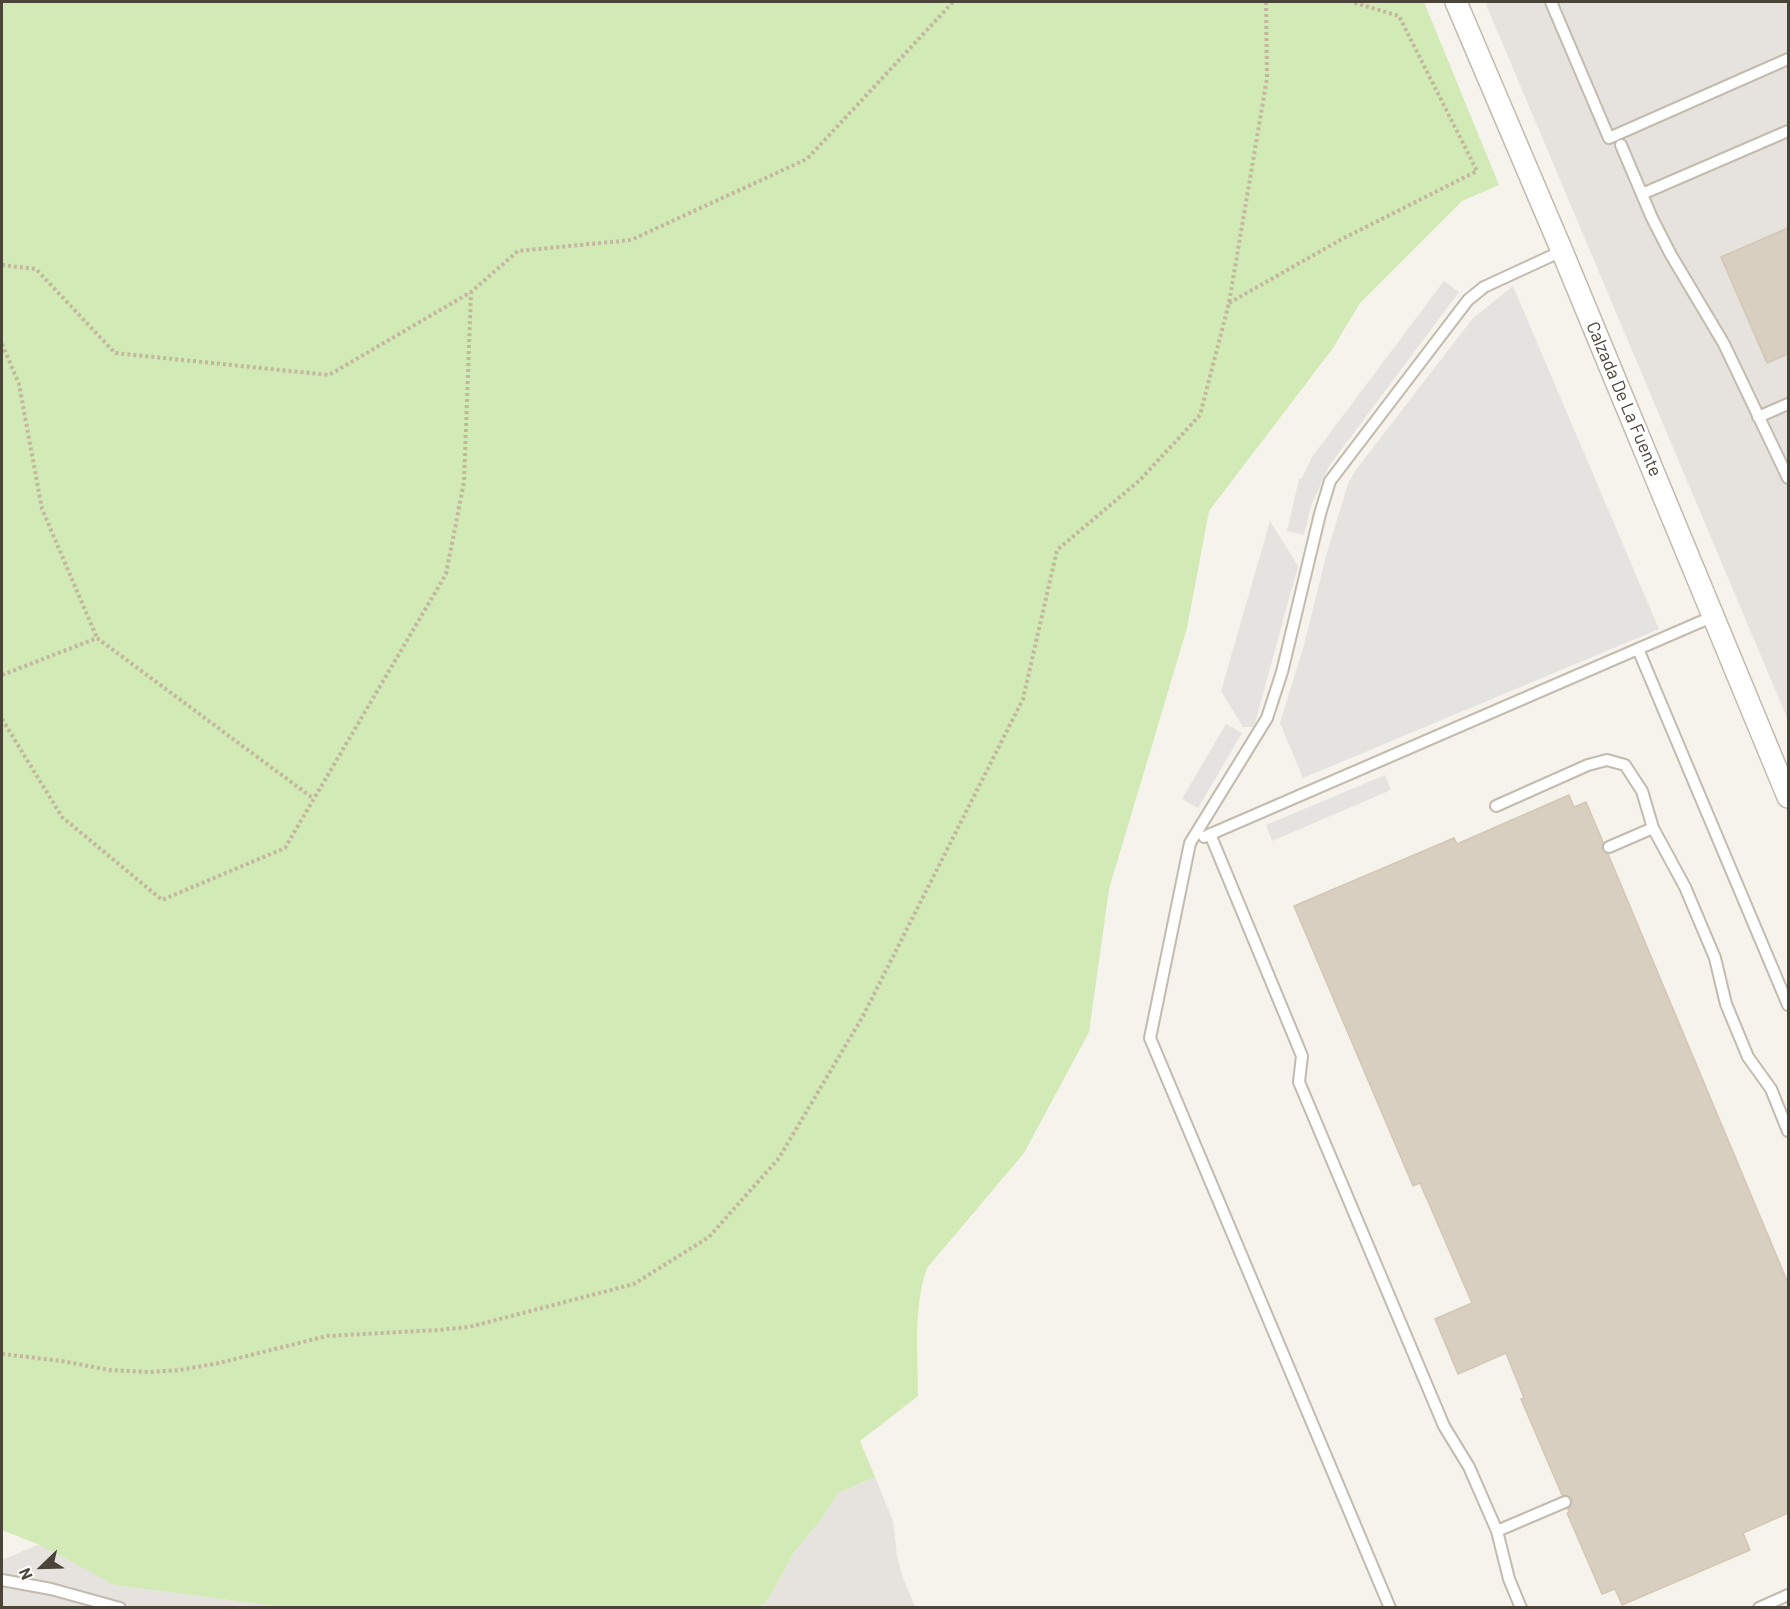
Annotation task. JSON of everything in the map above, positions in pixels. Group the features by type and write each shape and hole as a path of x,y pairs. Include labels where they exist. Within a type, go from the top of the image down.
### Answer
{"street":[{"name":"Calzada De La Fuente","path":"1456,2 1562,251 1788,797"}],"lane":[{"path":"1551,2 1609,138 1788,59"},
{"path":"1641,194 1788,131"},
{"path":"1621,145 1641,194 1671,255 1724,344 1788,478"},
{"path":"1390,1608 1150,1038 1190,843 1268,718 1282,672 1330,481 1468,300 1484,287 1562,251"},
{"path":"1758,417 1788,404"},
{"path":"1190,843 1714,616"},
{"path":"1638,649 1788,1005"},
{"path":"1496,806 1588,765 1607,760 1625,765 1642,791 1653,828 1685,887 1711,948 1726,1004 1748,1057 1771,1089 1788,1131"},
{"path":"1609,847 1653,828"},
{"path":"1209,834 1302,1056 1299,1082 1444,1426 1469,1467 1497,1531 1509,1579 1521,1608"},
{"path":"1497,1531 1565,1502"},
{"path":"2,1580 51,1589 120,1608"},
{"path":"1759,1608 1788,1595"}],"path":[{"path":"2,265 36,269 115,353 329,375 471,292 518,251 631,240 807,159 953,2"},
{"path":"2,1354 62,1361 109,1370 149,1372 180,1370 219,1363 327,1336 469,1327 634,1284 709,1237 779,1158 868,1006 1023,699 1057,550 1140,480 1200,415 1229,303 1267,78 1266,2"},
{"path":"1229,303 1342,239 1477,171 1399,16 1352,2"},
{"path":"2,719 62,817 162,900 285,848 446,574 464,482 471,292"},
{"path":"2,344 19,384 42,509 97,638 314,799"},
{"path":"2,675 97,638"}],"shaded area":[{"path":"1485,2 1788,2 1788,720"},
{"path":"1444,281 1459,292 1329,466 1311,506 1304,535 1287,531 1299,479 1302,478 1312,457"},
{"path":"1513,286 1659,629 1303,778 1280,723 1348,484 1355,471 1473,318"},
{"path":"1270,521 1298,566 1254,727 1243,727 1221,691"},
{"path":"1226,724 1242,733 1198,808 1182,799"},
{"path":"1385,775 1391,790 1272,841 1266,825"},
{"path":"875,1477 893,1521 897,1556 915,1607 758,1608 766,1603 795,1551 820,1521 838,1493"},
{"path":"40,1544 115,1585 282,1607 2,1608 2,1560"}],"green space":[{"path":"2,2 1424,2 1499,185 1462,201 1360,303 1333,348 1209,511 1187,628 1109,889 1089,1032 1024,1153 927,1268 918,1315 918,1396 860,1441 875,1477 838,1493 820,1521 795,1551 766,1603 758,1607 282,1607 115,1585 40,1545 2,1530"}],"building":[{"path":"1788,228 1788,354 1767,363 1721,257"},
{"path":"1569,795 1574,807 1586,802 1603,842 1602,849 1608,854 1788,1283 1788,1513 1743,1533 1750,1550 1622,1605 1615,1589 1602,1594 1567,1513 1569,1513 1568,1509 1572,1500 1569,1496 1562,1495 1521,1399 1524,1398 1506,1353 1458,1374 1435,1319 1472,1303 1420,1183 1413,1186 1294,906 1454,838 1457,844"}]}
